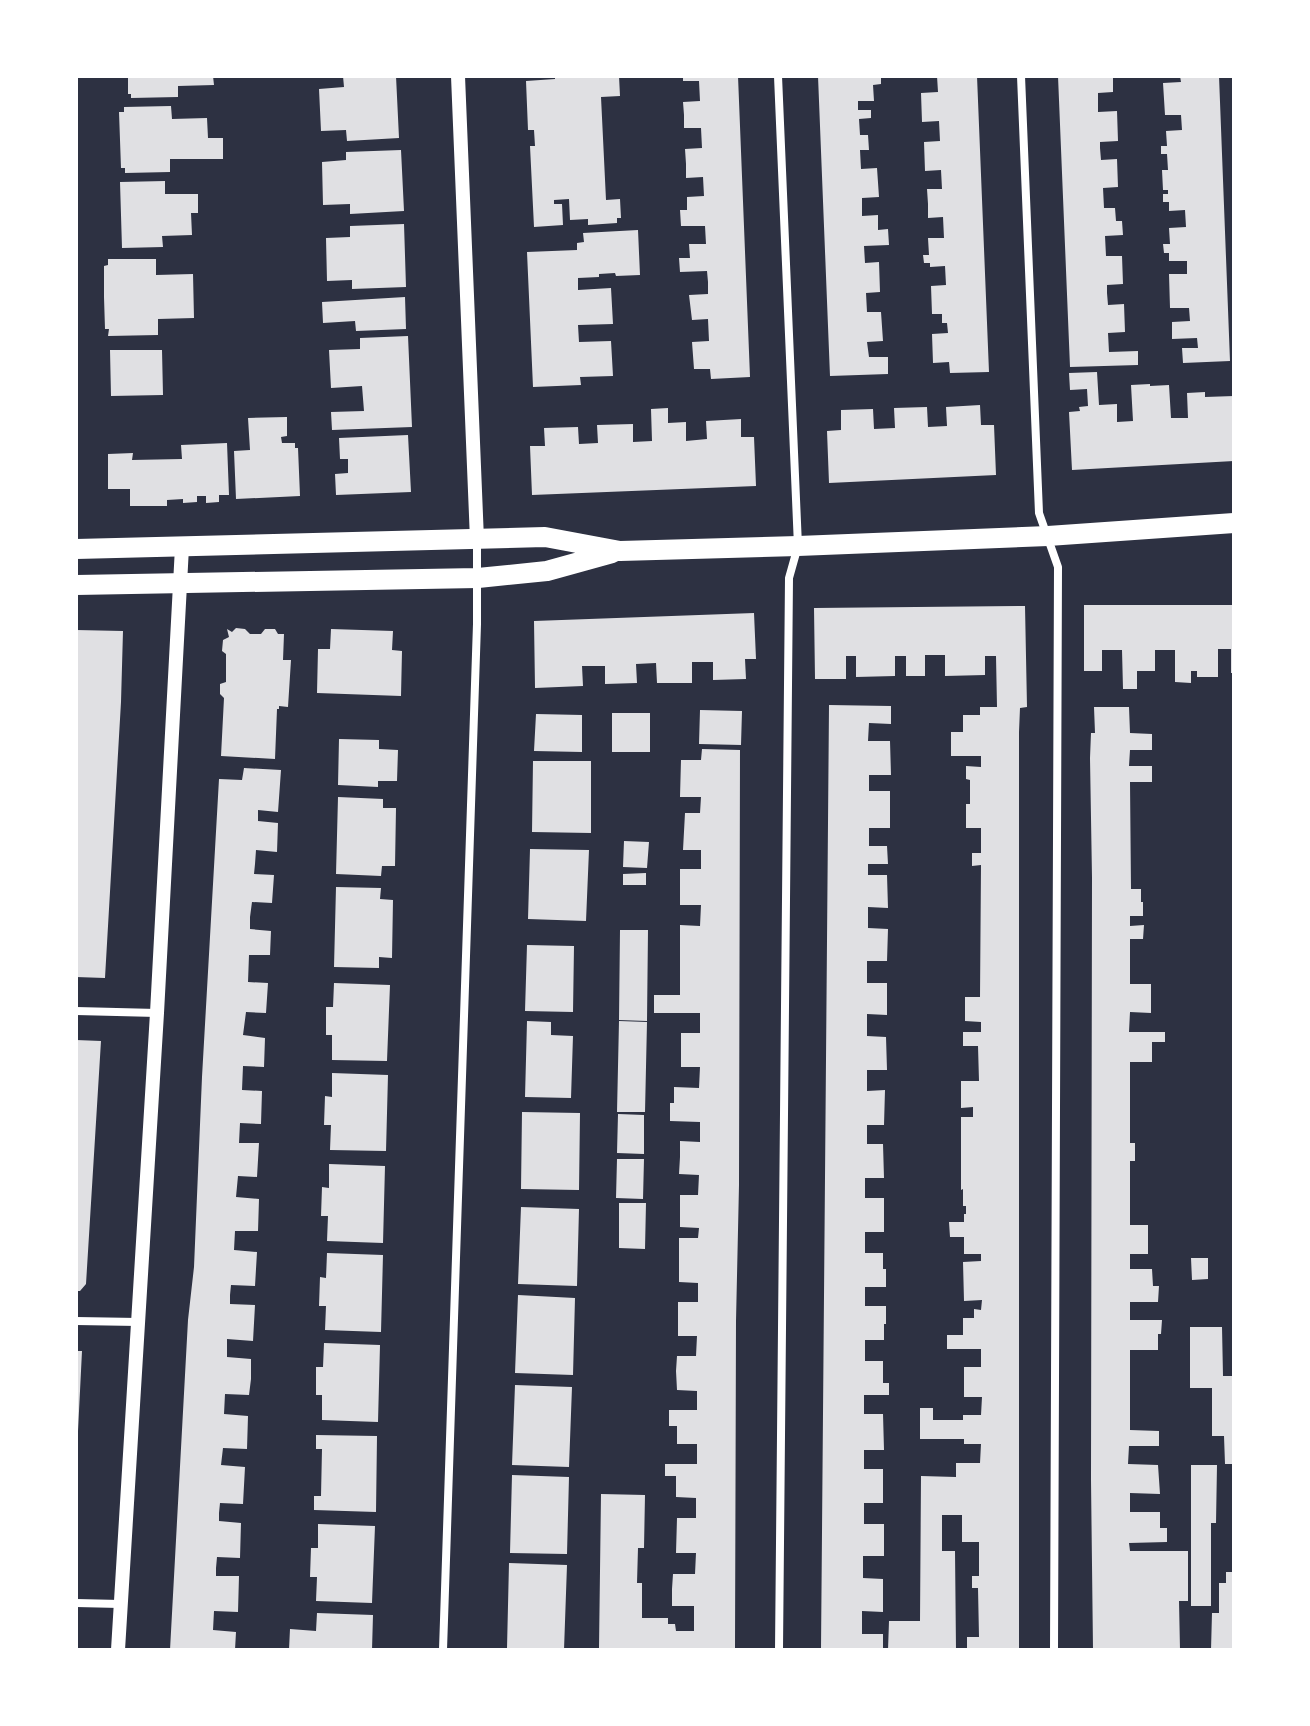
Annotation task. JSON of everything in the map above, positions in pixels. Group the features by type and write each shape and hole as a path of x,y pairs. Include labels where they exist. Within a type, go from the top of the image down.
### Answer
{"main road":[{"path":"76,549 545,537 620,551 1048,536 1234,523"},
{"path":"76,585 478,578 547,571 620,551"}],"street":[{"path":"443,1650 478,578 458,76"},
{"path":"778,76 798,546 789,578 779,1650"},
{"path":"1021,76 1039,513 1058,567 1054,1650"},
{"path":"118,1650 182,547"},
{"path":"76,1011 157,1013"},
{"path":"76,1321 138,1322"},
{"path":"76,1603 120,1604"}],"building":[{"path":"128,76 213,76 214,85 178,86 178,97 131,98 128,94"},
{"path":"343,76 396,76 399,138 347,141 346,130 321,131 319,89 344,87"},
{"path":"555,76 619,76 620,96 601,97 606,200 620,199 621,218 617,218 617,223 588,225 588,219 570,220 569,199 554,200 554,204 562,204 563,225 534,227 530,146 535,146 534,130 528,130 526,81 555,79"},
{"path":"683,76 738,76 750,377 711,379 710,369 694,369 692,342 709,341 708,319 692,320 689,295 708,294 708,282 707,271 680,272 679,258 690,258 689,244 706,244 705,226 681,226 680,210 687,210 687,197 704,196 703,177 686,178 685,149 702,148 701,128 684,128 683,102 700,101 699,81 683,81"},
{"path":"818,76 881,76 881,84 873,85 874,101 858,101 858,110 871,110 871,118 859,119 860,135 868,135 869,150 860,150 861,169 877,168 879,197 862,198 862,216 878,215 878,230 888,229 889,245 864,246 865,263 879,262 880,292 866,293 867,312 881,312 883,341 867,342 869,357 888,357 888,374 830,376"},
{"path":"937,76 977,76 989,372 950,373 949,362 933,363 932,334 948,333 947,323 942,323 942,314 932,314 931,286 946,285 945,266 930,267 930,263 924,263 923,255 929,255 928,238 944,238 943,217 928,218 927,189 942,189 941,170 925,171 924,142 940,141 939,121 922,122 921,93 938,92"},
{"path":"1058,76 1113,76 1113,92 1098,93 1098,112 1117,111 1118,141 1100,142 1100,148 1101,160 1117,159 1118,187 1103,188 1104,208 1115,208 1116,221 1122,221 1123,235 1105,236 1106,256 1122,256 1123,284 1107,285 1107,293 1108,305 1124,304 1125,332 1108,333 1109,352 1138,351 1138,365 1070,367"},
{"path":"1180,76 1219,76 1230,361 1183,363 1182,348 1198,348 1197,338 1172,339 1172,322 1190,321 1189,308 1170,308 1169,274 1187,274 1187,261 1169,261 1169,253 1164,253 1163,244 1170,244 1169,228 1186,227 1185,210 1169,211 1169,202 1163,202 1163,194 1168,194 1168,190 1163,190 1162,170 1168,170 1167,154 1161,154 1161,146 1167,146 1166,131 1182,130 1181,115 1165,115 1163,83 1181,82"},
{"path":"171,106 172,119 207,118 208,138 223,138 223,159 170,159 170,172 125,173 125,168 121,168 119,112 124,112 124,107"},
{"path":"401,150 404,211 350,214 350,204 323,205 322,162 346,160 346,152"},
{"path":"165,181 165,194 198,194 198,213 191,213 192,235 162,236 163,247 122,248 120,182"},
{"path":"404,224 406,287 352,289 352,280 327,281 326,238 350,237 350,226"},
{"path":"638,230 640,275 616,276 615,273 578,278 578,290 611,288 613,324 578,325 579,342 611,341 613,376 580,377 581,385 533,387 527,252 577,250 577,243 584,242 583,233"},
{"path":"108,259 156,259 156,275 193,274 194,318 158,319 158,335 108,336 109,329 105,329 104,266 108,265"},
{"path":"405,297 406,329 356,331 355,321 323,323 322,302"},
{"path":"408,336 412,427 332,430 331,412 364,411 362,386 331,388 329,350 360,349 360,338"},
{"path":"110,350 162,350 163,395 111,396"},
{"path":"1097,372 1099,405 1117,404 1117,422 1133,421 1131,385 1169,385 1171,418 1188,418 1187,393 1205,392 1205,397 1234,396 1234,461 1072,470 1069,412 1088,406 1087,389 1070,390 1069,373"},
{"path":"980,405 981,425 994,425 996,475 829,483 827,431 841,430 841,410 873,409 874,429 895,428 894,408 927,407 928,427 947,426 946,407"},
{"path":"668,408 668,423 686,422 686,441 707,439 706,421 741,419 741,437 754,437 756,486 532,495 530,446 545,446 544,428 578,427 579,444 598,443 597,425 633,424 633,442 652,441 651,409"},
{"path":"287,417 287,436 281,437 282,443 295,443 295,448 298,448 300,496 236,499 234,451 250,450 248,418"},
{"path":"408,435 411,492 336,495 335,474 348,473 348,459 340,459 339,438"},
{"path":"227,443 229,495 219,495 219,502 206,503 206,496 197,496 197,502 183,503 183,499 167,500 167,506 130,506 130,489 108,489 108,454 133,453 132,460 182,459 181,445"},
{"path":"1084,605 1234,605 1234,673 1231,673 1231,649 1218,649 1218,677 1197,677 1197,671 1191,671 1191,683 1175,682 1175,650 1155,650 1155,671 1137,671 1137,689 1123,689 1122,650 1102,650 1102,671 1084,671"},
{"path":"1025,606 1027,707 1020,708 1019,732 1019,1650 967,1650 967,1637 979,1637 978,1588 972,1588 972,1576 979,1576 979,1542 962,1542 962,1515 942,1515 942,1551 955,1551 956,1650 888,1650 889,1621 920,1621 921,1476 956,1477 956,1463 980,1463 981,1444 964,1444 964,1439 920,1439 920,1408 933,1408 933,1420 963,1420 963,1415 981,1415 982,1397 964,1397 964,1367 981,1367 981,1349 947,1349 947,1335 963,1335 963,1318 974,1318 974,1309 981,1310 982,1300 964,1301 963,1262 981,1261 981,1254 964,1254 964,1237 950,1237 949,1222 964,1222 966,1214 961,1190 961,1117 973,1117 973,1107 961,1108 961,1081 979,1081 978,1046 963,1046 963,1032 981,1032 981,1022 965,1021 965,997 980,997 981,865 972,866 972,853 981,853 981,828 966,828 970,780 966,779 966,766 981,767 981,756 951,756 951,732 963,732 963,715 980,715 980,707 997,707 996,656 985,656 985,675 945,676 945,655 925,655 925,676 906,676 906,656 895,656 895,676 856,677 856,656 846,656 846,679 815,679 814,608"},
{"path":"754,613 756,659 745,659 746,679 713,680 713,662 692,662 692,683 657,683 656,663 636,664 637,683 605,684 605,666 582,666 583,686 535,688 534,621"},
{"path":"236,628 245,629 250,634 275,629 278,634 284,634 283,660 291,660 288,707 279,706 277,709 275,759 221,756 224,698 220,694 220,684 226,682 223,640 229,637 227,629 232,632"},
{"path":"331,629 393,631 392,650 402,651 401,696 317,693 318,649 330,649"},
{"path":"76,630 123,631 105,978 76,977"},
{"path":"829,705 891,706 891,724 869,723 868,741 890,741 891,775 869,775 869,791 890,791 890,828 869,828 869,846 887,846 888,864 868,864 868,875 887,875 888,908 868,907 868,928 888,929 887,961 867,961 867,983 887,983 887,1015 867,1014 867,1036 886,1037 887,1070 867,1070 867,1091 885,1090 884,1125 867,1125 867,1144 883,1144 884,1178 865,1178 865,1198 884,1198 884,1232 865,1232 865,1253 883,1253 886,1287 865,1287 865,1306 886,1306 886,1324 884,1340 865,1340 865,1361 883,1361 883,1383 889,1383 889,1395 864,1395 864,1414 883,1414 884,1450 864,1450 864,1469 883,1469 883,1503 864,1503 864,1524 884,1524 884,1556 863,1556 863,1578 883,1579 883,1612 862,1611 862,1634 883,1634 883,1650 821,1650"},
{"path":"1094,707 1129,707 1130,733 1152,734 1152,750 1130,750 1129,766 1152,766 1152,782 1130,782 1131,889 1141,889 1143,916 1130,916 1130,926 1144,925 1143,939 1130,939 1130,984 1151,984 1151,1013 1130,1012 1129,1032 1165,1032 1165,1042 1152,1042 1152,1062 1130,1062 1130,1143 1135,1143 1135,1161 1130,1161 1130,1225 1148,1225 1148,1254 1130,1254 1130,1269 1152,1269 1153,1286 1159,1286 1158,1302 1130,1302 1130,1320 1162,1320 1158,1350 1130,1350 1130,1430 1159,1431 1159,1446 1129,1446 1128,1464 1158,1465 1160,1494 1130,1493 1130,1512 1160,1512 1160,1528 1167,1528 1167,1542 1129,1543 1130,1551 1188,1551 1188,1601 1179,1601 1180,1650 1093,1650 1090,758 1091,733 1095,733"},
{"path":"700,710 742,711 741,745 699,744"},
{"path":"612,713 650,713 650,752 612,752"},
{"path":"536,714 582,715 582,752 534,751"},
{"path":"339,739 379,740 379,749 398,750 397,781 378,781 378,787 338,785"},
{"path":"702,749 740,750 735,1650 599,1648 601,1494 645,1495 644,1548 638,1548 637,1583 642,1583 642,1618 668,1618 668,1624 675,1624 676,1631 694,1631 694,1606 672,1606 672,1589 673,1574 695,1574 696,1553 676,1553 677,1518 696,1518 696,1498 676,1497 676,1476 665,1476 665,1464 697,1464 697,1444 677,1444 677,1426 669,1426 669,1410 697,1410 697,1391 677,1390 676,1371 677,1356 696,1356 697,1336 678,1336 678,1302 698,1302 698,1283 679,1282 679,1238 698,1238 699,1228 680,1227 680,1195 698,1195 699,1175 679,1174 680,1141 700,1142 700,1122 670,1121 670,1103 674,1103 674,1087 699,1088 700,1067 681,1067 681,1033 700,1033 700,1013 654,1013 654,995 680,995 680,925 700,926 701,905 680,905 680,869 701,869 701,850 683,850 685,813 700,813 701,797 680,797 681,760 701,760"},
{"path":"533,761 591,761 591,833 532,832"},
{"path":"244,768 281,770 278,812 258,810 258,821 278,823 277,852 256,850 254,874 274,875 272,903 252,902 250,917 250,929 271,931 270,955 249,955 248,982 268,983 266,1013 246,1012 243,1035 265,1038 264,1067 243,1066 242,1090 262,1091 261,1124 240,1123 239,1143 259,1143 257,1177 238,1176 236,1197 259,1199 258,1231 235,1231 234,1250 257,1252 255,1286 231,1285 230,1295 230,1304 255,1305 253,1341 227,1339 227,1357 251,1359 249,1395 225,1394 224,1414 248,1416 247,1449 223,1448 221,1465 245,1467 243,1504 220,1503 219,1513 219,1521 241,1523 240,1558 217,1557 216,1568 216,1576 239,1576 238,1612 214,1611 213,1630 236,1632 235,1650 170,1650 188,1320 194,1267 219,779 242,780"},
{"path":"338,797 383,799 383,808 396,808 395,866 382,866 381,876 336,874"},
{"path":"624,841 649,842 647,868 623,867"},
{"path":"530,849 589,850 586,921 528,919"},
{"path":"646,873 646,885 623,885 623,874"},
{"path":"336,887 381,888 380,899 393,900 392,958 379,957 379,968 334,967"},
{"path":"620,930 648,930 647,1021 619,1020"},
{"path":"527,945 574,946 573,1012 525,1011"},
{"path":"334,983 390,985 387,1061 332,1060 332,1035 326,1035 326,1007 333,1007"},
{"path":"527,1021 551,1022 551,1035 573,1036 571,1098 525,1097"},
{"path":"619,1021 647,1022 645,1112 617,1112"},
{"path":"76,1040 101,1041 86,1284 80,1291 76,1291"},
{"path":"332,1073 388,1075 386,1151 330,1150 331,1125 324,1125 325,1096 332,1097"},
{"path":"522,1112 580,1113 579,1190 521,1189"},
{"path":"618,1114 644,1115 644,1154 617,1153"},
{"path":"617,1159 644,1159 643,1199 616,1198"},
{"path":"329,1164 385,1166 383,1243 327,1241 328,1216 321,1216 322,1187 329,1188"},
{"path":"619,1203 646,1203 645,1249 619,1248"},
{"path":"521,1207 579,1209 577,1286 518,1284"},
{"path":"327,1253 383,1255 381,1332 325,1330 326,1306 319,1306 320,1277 326,1278"},
{"path":"1191,1258 1208,1258 1208,1279 1192,1280"},
{"path":"518,1295 575,1298 573,1375 515,1373"},
{"path":"1190,1327 1222,1327 1223,1376 1234,1376 1234,1464 1225,1464 1224,1436 1212,1436 1212,1388 1190,1388"},
{"path":"324,1343 380,1345 378,1422 322,1420 322,1395 316,1395 316,1367 323,1367"},
{"path":"76,1351 82,1351 78,1431 76,1431"},
{"path":"515,1385 572,1387 569,1467 512,1465"},
{"path":"316,1435 377,1436 376,1512 314,1510 314,1496 321,1496 322,1449 316,1449"},
{"path":"1191,1465 1217,1465 1216,1523 1211,1523 1211,1606 1191,1606"},
{"path":"512,1475 569,1477 567,1554 510,1553"},
{"path":"318,1524 375,1526 372,1603 316,1601 317,1577 310,1577 311,1548 318,1548"},
{"path":"509,1563 567,1565 564,1650 507,1648"},
{"path":"1226,1572 1234,1572 1234,1650 1211,1650 1212,1613 1219,1613 1219,1583 1226,1583"},
{"path":"317,1613 373,1615 372,1650 289,1650 290,1629 316,1631"}]}
